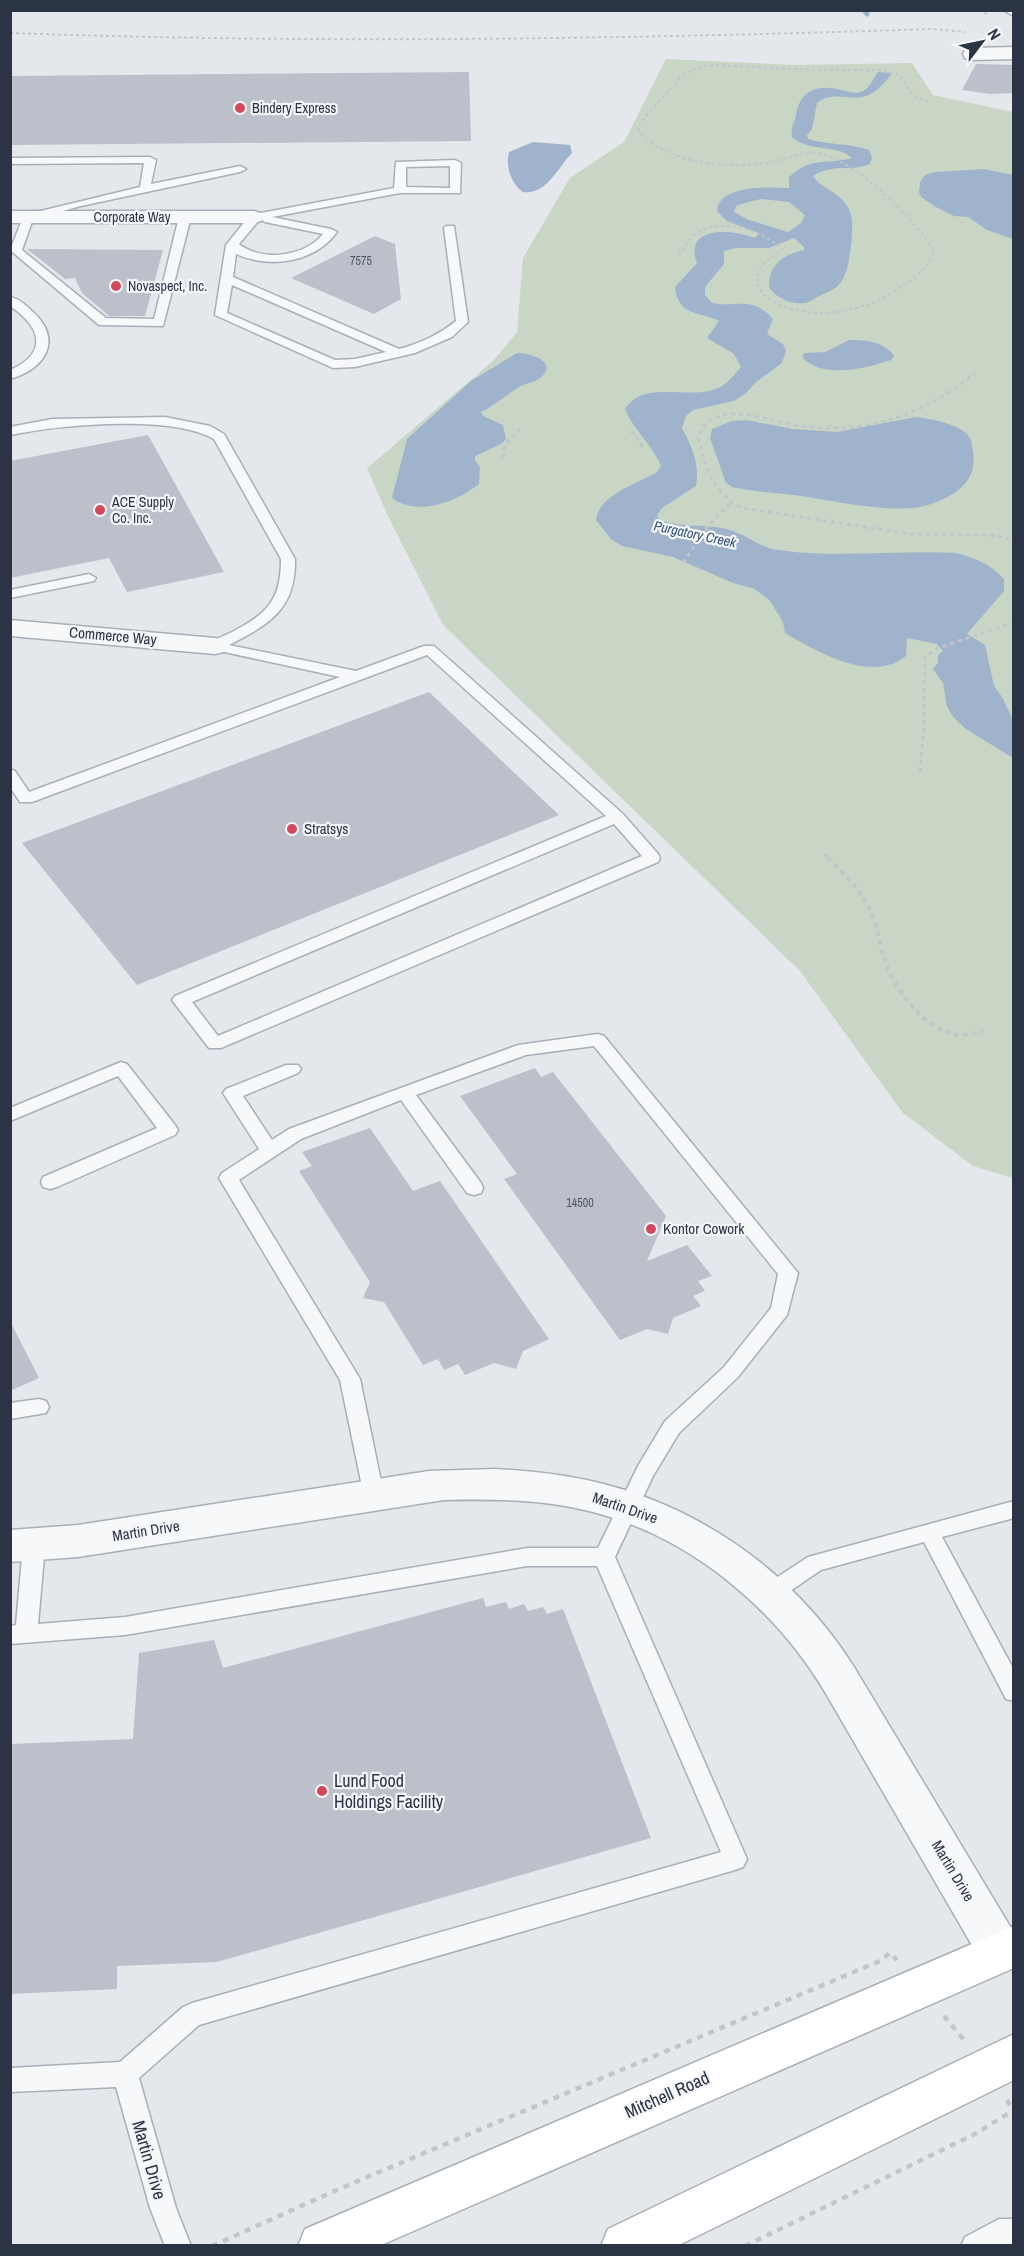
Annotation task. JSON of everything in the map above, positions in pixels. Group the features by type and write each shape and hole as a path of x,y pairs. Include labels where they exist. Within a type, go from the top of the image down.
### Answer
{"main road":[{"name":"Mitchell Road","path":"322,2246 1009,1957"},
{"path":"625,2246 1014,2056"}],"street":[{"path":"972,54 1014,53"},
{"name":"Corporate Way","path":"19,217 254,217"},
{"name":"Commerce Way","path":"10,628 215,646"},
{"name":"Martin Drive","path":"22,1546 440,1485 513,1484 572,1490 630,1507 692,1534 749,1575 799,1622 833,1670 1009,1957"}],"lane":[{"path":"10,161 150,160 145,189"},
{"path":"400,190 400,164 455,163 456,190 400,190 254,217 232,245 221,315 333,364 355,363 398,353 448,334 462,322 450,228"},
{"path":"185,217 159,323 103,322 16,250 19,217 240,169"},
{"path":"232,245 239,254 250,257 283,257 321,246 331,232 254,217"},
{"path":"227,279 398,353"},
{"path":"10,300 23,307 38,321 44,333 44,344 40,356 32,364 10,375"},
{"path":"10,431 52,423 165,421 188,424 219,437 288,559 290,572 279,604 267,618 215,646"},
{"path":"10,594 89,578"},
{"path":"215,646 357,676"},
{"path":"10,774 26,800 429,649 617,817 652,858 215,1044 181,1000 617,817"},
{"path":"374,1496 350,1379 228,1178 295,1134 405,1092 524,1049 598,1040 789,1274 780,1310 731,1372 672,1427 645,1472 604,1557"},
{"path":"10,1115 121,1068 169,1130 50,1182"},
{"path":"270,1151 232,1093 292,1069"},
{"path":"405,1092 474,1188"},
{"path":"10,1412 39,1407"},
{"path":"769,1594 815,1563 1014,1509"},
{"path":"929,1532 1014,1692"},
{"path":"22,1546 18,1635 125,1626 527,1557 604,1557"},
{"path":"10,2080 124,2074 192,2014 735,1859 604,1557"},
{"name":"Martin Drive","path":"124,2074 163,2208 178,2246"},
{"path":"974,2246 999,2232 1014,2232"}],"path":[{"path":"10,33 190,37 524,39 931,29 965,32"},
{"path":"679,255 696,234 711,227 735,228 755,234 779,245 783,250 759,269 756,278 757,285 767,297 774,302 806,312 824,313 869,305 898,289 927,267 934,252 923,233 867,181 830,157 808,153 745,165 703,163 673,154 644,136 638,128 686,72 707,66 886,70 902,76 907,81 912,94 929,103"},
{"path":"978,370 937,402 925,408 861,424 809,427 732,414 716,417 705,423 699,431 698,438 715,489 730,503 742,508 911,534 990,535 1014,540"},
{"path":"503,458 505,445 520,428"},
{"path":"631,431 641,443 642,450"},
{"path":"683,564 708,526 730,503"},
{"path":"920,772 924,728 923,666 925,657 938,648 1014,622"},
{"path":"824,854 854,884 871,912 886,965 916,1009 936,1026 955,1035 983,1031"},
{"path":"745,2246 975,2134 1014,2110"}],"green space":[{"path":"666,59 794,65 912,63 933,95 1013,112 1013,1178 973,1166 903,1113 800,971 443,625 387,514 367,468 493,361 517,332 523,258 570,178 624,142"}],"water":[{"path":"878,72 892,73 871,94 852,98 826,98 817,103 812,129 807,135 808,139 816,141 869,150 872,158 870,164 828,170 813,176 841,198 850,211 851,242 848,267 843,279 834,289 809,302 789,302 769,287 772,272 779,262 804,250 804,247 794,238 769,248 736,248 724,251 724,264 705,287 705,295 712,303 745,304 758,307 773,319 767,334 783,344 786,351 782,363 756,382 745,394 734,401 693,410 686,416 682,428 694,456 697,470 696,486 662,508 657,515 659,520 667,522 730,530 772,549 840,554 956,553 976,559 988,566 1004,579 1004,591 967,634 985,645 994,686 1013,720 1013,758 966,729 954,718 947,707 943,683 933,669 938,663 938,655 943,651 937,644 907,638 906,656 892,664 877,667 845,662 813,649 785,633 783,622 770,601 755,589 733,583 673,557 622,546 611,539 596,520 599,511 611,497 656,473 661,466 625,409 634,399 658,392 713,390 727,382 741,367 734,354 707,338 719,321 685,308 680,304 675,287 697,263 695,251 697,242 703,236 723,232 755,238 759,233 727,221 717,211 720,202 727,196 747,189 789,188 789,177 805,166 852,158 845,153 799,142 792,137 792,126 801,100 811,91 833,88 852,93 860,92 868,87","holes":["761,199 789,202 805,215 801,223 788,232 749,220 734,212 737,205"]},
{"path":"533,142 570,145 572,153 545,185 531,192 523,192 512,179 509,152"},
{"path":"984,169 1013,175 1013,239 987,230 968,217 954,216 936,207 921,197 919,192 920,182 925,175 935,172"},
{"path":"849,340 880,344 894,356 891,360 881,363 845,370 821,368 802,357 804,353 825,352"},
{"path":"517,353 541,360 547,368 539,379 521,386 481,412 483,416 503,425 506,439 501,444 475,456 480,467 479,484 470,491 448,501 425,507 402,504 392,498 407,439 471,381"},
{"path":"916,417 946,423 961,429 970,438 974,462 968,479 955,492 928,505 915,508 865,506 732,487 726,483 710,438 712,429 732,421 746,420 793,429 837,432"}],"building":[{"path":"976,64 1014,65 1014,93 990,94 962,90"},
{"name":"Bindery Express","path":"469,72 471,141 10,145 10,76"},
{"path":"375,236 395,244 401,299 374,314 291,278"},
{"name":"Novaspect, Inc.","path":"27,249 163,250 145,316 109,316 82,293 75,278 65,279"},
{"name":"ACE Supply Co. Inc.","path":"148,435 224,572 127,592 109,558 10,578 10,461"},
{"name":"Stratsys","path":"429,692 559,815 137,985 22,843"},
{"path":"535,1068 541,1077 553,1072 666,1216 647,1261 687,1245 712,1276 698,1281 705,1291 693,1296 701,1306 673,1318 668,1334 647,1329 620,1340 504,1179 517,1174 460,1096"},
{"path":"370,1128 413,1191 440,1181 549,1339 523,1351 516,1369 494,1363 465,1375 458,1364 444,1370 438,1359 423,1365 384,1302 363,1298 370,1282 299,1171 312,1166 302,1152"},
{"path":"10,1321 39,1378 10,1391"},
{"name":"Lund Food Holdings Facility","path":"483,1598 486,1607 506,1602 509,1609 524,1604 528,1611 543,1607 547,1614 563,1609 651,1838 217,1962 117,1966 117,1989 10,1994 10,1744 133,1739 139,1653 214,1640 223,1668"}],"waterway":[{"name":"Purgatory Creek","path":"864,10 867,14"}],"place":[{"name":"Bindery Express","path":"240,108"},
{"name":"Novaspect, Inc.","path":"116,286"},
{"name":"ACE Supply Co. Inc.","path":"100,510"},
{"name":"Stratsys","path":"292,829"},
{"name":"Kontor Cowork","path":"651,1229"},
{"name":"Lund Food Holdings Facility","path":"322,1791"}]}
